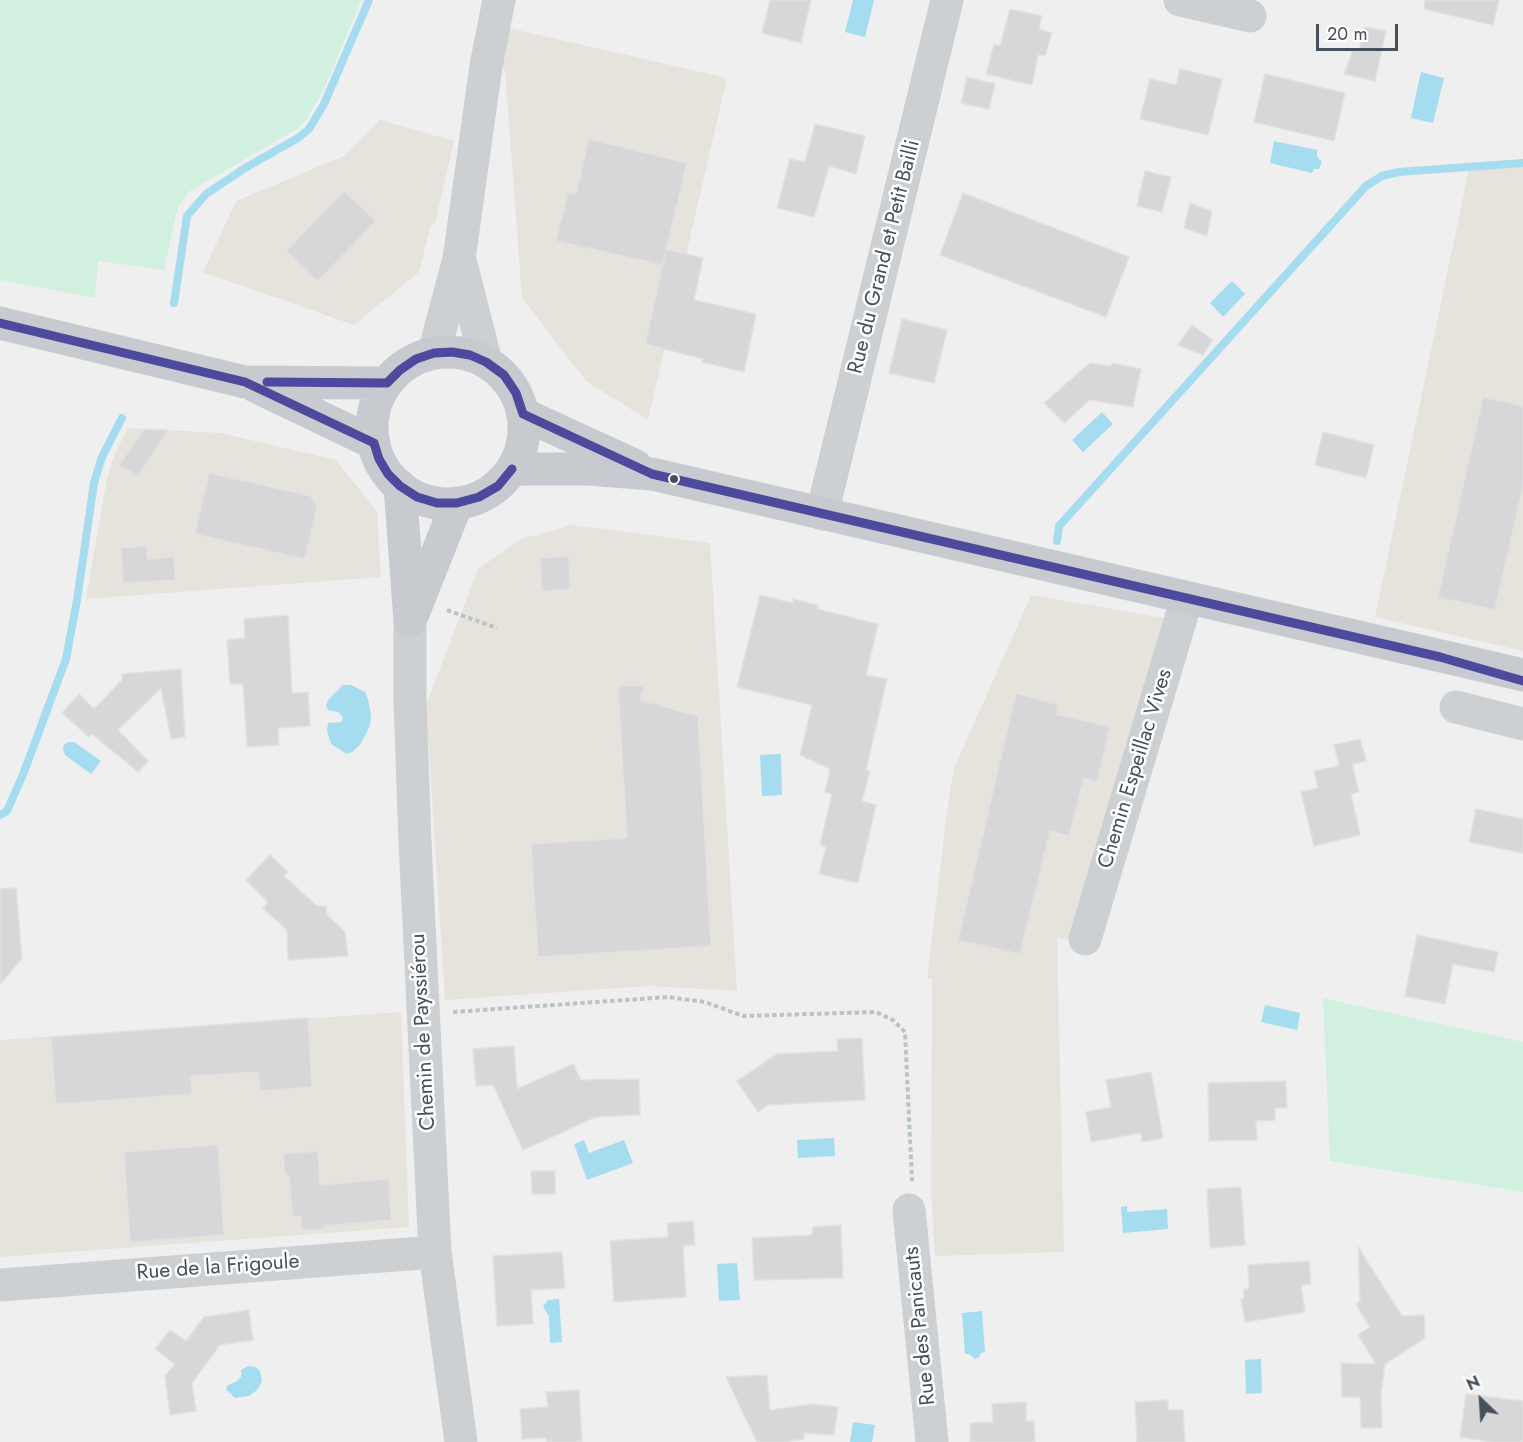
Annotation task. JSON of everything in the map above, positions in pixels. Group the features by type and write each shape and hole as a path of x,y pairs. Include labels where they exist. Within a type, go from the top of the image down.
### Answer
{"main road":[{"path":"0,323 245,381 374,442"},
{"path":"452,352 470,355 486,362 504,375 516,393 523,414 525,433 512,469 498,486 479,497 457,503 436,503 417,497 400,486 383,466 374,442 373,422 377,402 387,383 400,369 416,359 434,353 452,352"},
{"path":"245,381 387,383"},
{"path":"523,414 652,474"},
{"path":"512,469 588,469 652,474 1523,675"},
{"name":"Chemin de Payssiérou","path":"400,486 410,621"},
{"name":"Chemin de Payssiérou","path":"410,621 457,503"},
{"path":"1440,657 1523,681"}],"street":[{"path":"434,353 459,259 486,66 499,0"},
{"name":"Rue du Grand et Petit Bailli","path":"822,514 947,0"},
{"path":"1180,0 1250,16"},
{"path":"459,259 486,362"},
{"name":"Chemin Espeillac Vives","path":"1085,939 1187,598"},
{"name":"Chemin de Payssiérou","path":"410,621 410,701 422,1015 435,1252 461,1442"},
{"path":"1456,707 1523,723"},
{"name":"Rue des Panicauts","path":"909,1209 932,1442"},
{"name":"Rue de la Frigoule","path":"0,1285 435,1252"}],"path":[{"path":"422,1015 668,997 705,1002 743,1016 876,1012 892,1020 905,1032 912,1173 909,1209"}],"shaded area":[{"path":"504,27 727,78 648,420 586,381 522,298 505,70 496,67"},
{"path":"380,120 454,141 435,223 431,225 419,272 354,325 203,272 236,201 344,156"},
{"path":"1523,165 1523,651 1375,617 1469,169"},
{"path":"128,428 221,433 336,460 377,512 381,577 86,599 107,478 114,455"},
{"path":"573,525 710,543 737,991 649,986 445,1000 426,705 478,569 521,539"},
{"path":"1031,595 1170,619 1075,941 1057,938 1064,1252 935,1256 931,1192 932,979 927,979 947,811 954,768"},
{"path":"401,1012 409,1227 0,1257 0,1040"}],"green space":[{"path":"0,0 361,0 324,89 306,120 297,129 190,191 179,206 176,215 164,270 98,261 95,298 0,280"},
{"path":"1323,998 1523,1042 1523,1192 1330,1161"}],"water":[{"path":"853,0 874,0 865,37 845,32"},
{"path":"1421,72 1444,78 1433,123 1411,118"},
{"path":"1274,141 1317,150 1317,156 1322,162 1319,169 1314,169 1312,173 1270,163"},
{"path":"1232,281 1245,294 1223,317 1210,303"},
{"path":"1102,412 1113,424 1083,452 1072,440"},
{"path":"343,685 351,685 365,692 371,715 370,725 359,746 347,754 331,744 327,731 328,723 341,722 343,717 338,712 328,710 326,706 328,700"},
{"path":"68,742 74,742 101,761 91,774 65,755 63,749"},
{"path":"781,754 782,795 762,796 760,755"},
{"path":"1265,1005 1300,1013 1297,1030 1261,1022"},
{"path":"834,1138 835,1156 798,1158 797,1140"},
{"path":"584,1140 589,1153 624,1140 633,1163 587,1180 574,1144"},
{"path":"1127,1206 1127,1212 1167,1209 1168,1229 1123,1233 1121,1207"},
{"path":"737,1263 740,1300 719,1301 717,1264"},
{"path":"559,1299 562,1342 550,1343 549,1317 543,1306 548,1300"},
{"path":"982,1311 985,1352 975,1359 965,1354 962,1313"},
{"path":"1261,1359 1262,1393 1246,1394 1245,1360"},
{"path":"248,1366 256,1367 260,1371 262,1382 249,1396 235,1398 226,1389 227,1386 237,1381 241,1377 241,1370"},
{"path":"853,1422 875,1425 872,1442 850,1442"}],"building":[{"path":"770,0 811,0 801,43 762,33"},
{"path":"1425,0 1499,0 1493,25 1424,9"},
{"path":"1010,9 1042,16 1039,29 1052,33 1045,56 1038,55 1032,85 986,74 994,44 1000,46"},
{"path":"1365,27 1386,31 1375,81 1344,74 1353,49 1359,51"},
{"path":"1180,69 1222,79 1208,135 1140,119 1150,79 1176,85"},
{"path":"1265,74 1345,93 1334,141 1254,122"},
{"path":"967,77 995,84 989,109 961,103"},
{"path":"815,124 865,136 856,174 829,166 814,217 777,208 790,159 805,162"},
{"path":"589,139 687,163 666,249 703,258 694,300 756,314 744,372 702,362 703,359 645,344 663,265 556,241 568,193 576,194"},
{"path":"1145,171 1171,177 1162,212 1137,206"},
{"path":"344,191 376,221 318,281 286,251"},
{"path":"963,193 1129,257 1106,317 940,255"},
{"path":"1190,203 1212,211 1207,236 1184,228"},
{"path":"902,319 947,330 934,383 889,373"},
{"path":"1192,325 1213,340 1203,355 1178,345"},
{"path":"1090,363 1110,366 1113,363 1141,369 1133,407 1090,400 1064,423 1044,403"},
{"path":"1483,397 1523,406 1523,486 1495,610 1438,597"},
{"path":"144,429 168,430 138,476 119,465"},
{"path":"1323,432 1374,445 1366,478 1315,465"},
{"path":"209,473 311,496 317,506 305,559 195,534"},
{"path":"147,546 147,559 174,557 175,580 123,583 121,548"},
{"path":"569,556 570,589 542,591 540,558"},
{"path":"760,595 793,603 793,599 818,605 818,609 878,624 866,675 887,679 866,770 870,771 862,801 876,805 858,883 819,874 826,847 820,845 832,794 825,792 830,769 800,755 812,705 737,687"},
{"path":"288,615 292,693 308,692 310,726 278,728 279,745 247,747 243,684 230,684 227,640 245,638 244,619"},
{"path":"181,669 185,737 171,739 161,688 118,730 148,761 138,772 92,734 89,737 62,713 79,694 94,709 122,680 122,674"},
{"path":"644,685 640,700 698,716 711,946 538,957 531,844 627,838 618,686"},
{"path":"1016,693 1058,705 1056,714 1110,727 1097,782 1084,778 1069,836 1050,831 1020,954 958,940"},
{"path":"1360,739 1366,761 1352,764 1359,792 1351,794 1360,835 1314,846 1301,792 1318,788 1314,771 1339,766 1334,745"},
{"path":"1476,809 1523,819 1523,853 1469,842"},
{"path":"270,855 288,872 284,876 317,906 326,906 327,915 345,932 348,956 288,960 287,930 263,908 268,902 246,880"},
{"path":"16,888 22,958 0,985 0,889"},
{"path":"1417,935 1498,952 1494,972 1453,964 1445,1004 1405,996"},
{"path":"308,1018 312,1087 260,1091 258,1072 191,1076 192,1094 56,1104 51,1037"},
{"path":"862,1038 865,1100 768,1105 758,1112 737,1081 777,1054 838,1051 837,1039"},
{"path":"514,1046 517,1089 573,1064 581,1080 639,1079 640,1115 596,1117 523,1150 493,1085 476,1086 473,1049"},
{"path":"1151,1072 1163,1138 1142,1142 1141,1133 1091,1142 1086,1112 1111,1107 1106,1080"},
{"path":"1286,1081 1287,1108 1275,1108 1275,1120 1256,1121 1257,1140 1209,1141 1208,1083"},
{"path":"218,1145 224,1235 130,1242 124,1152"},
{"path":"318,1151 320,1185 389,1179 391,1220 302,1230 301,1216 293,1217 289,1175 285,1175 283,1154"},
{"path":"531,1171 555,1171 555,1194 532,1194"},
{"path":"1241,1187 1245,1245 1210,1248 1207,1189"},
{"path":"693,1221 695,1245 683,1246 686,1297 614,1302 610,1241 668,1237 667,1223"},
{"path":"841,1225 843,1278 754,1280 752,1238 812,1235 813,1227"},
{"path":"1358,1247 1402,1316 1424,1315 1425,1338 1385,1364 1381,1393 1382,1428 1361,1428 1360,1397 1342,1397 1341,1363 1376,1364 1358,1335 1370,1327 1356,1304 1360,1301"},
{"path":"562,1252 565,1288 531,1290 533,1324 497,1326 493,1256"},
{"path":"1309,1261 1311,1284 1301,1285 1305,1312 1245,1322 1241,1299 1244,1298 1244,1289 1249,1289 1248,1265"},
{"path":"249,1310 253,1340 220,1345 192,1383 196,1411 170,1415 165,1376 175,1364 155,1349 170,1330 186,1341 204,1317"},
{"path":"767,1375 770,1410 812,1404 838,1407 834,1435 804,1433 804,1439 757,1442 726,1377"},
{"path":"579,1390 582,1442 547,1442 546,1438 522,1439 520,1409 548,1407 546,1392"},
{"path":"1466,1394 1523,1401 1523,1442 1492,1442 1460,1437"},
{"path":"1168,1400 1168,1410 1183,1410 1185,1442 1137,1442 1135,1402"},
{"path":"1026,1402 1026,1421 1034,1421 1035,1442 970,1442 970,1423 993,1422 992,1404"}],"waterway":[{"path":"174,303 187,216 206,194 309,129 324,104 369,0"},
{"path":"1057,541 1059,526 1366,186 1382,176 1399,172 1523,163"},
{"path":"0,815 7,811 24,772 66,659 94,483 102,457 122,418"}],"transit line":[{"path":"0,323 245,382 374,443"},
{"path":"387,383 416,359 434,353 452,352 470,355 486,362 504,375 516,393 523,414"},
{"path":"267,382 387,383"},
{"path":"523,414 652,474 1440,657 1523,681"},
{"path":"374,443 379,459 388,474 400,486 417,497 437,503 457,503 479,497 498,486 512,469"}]}
